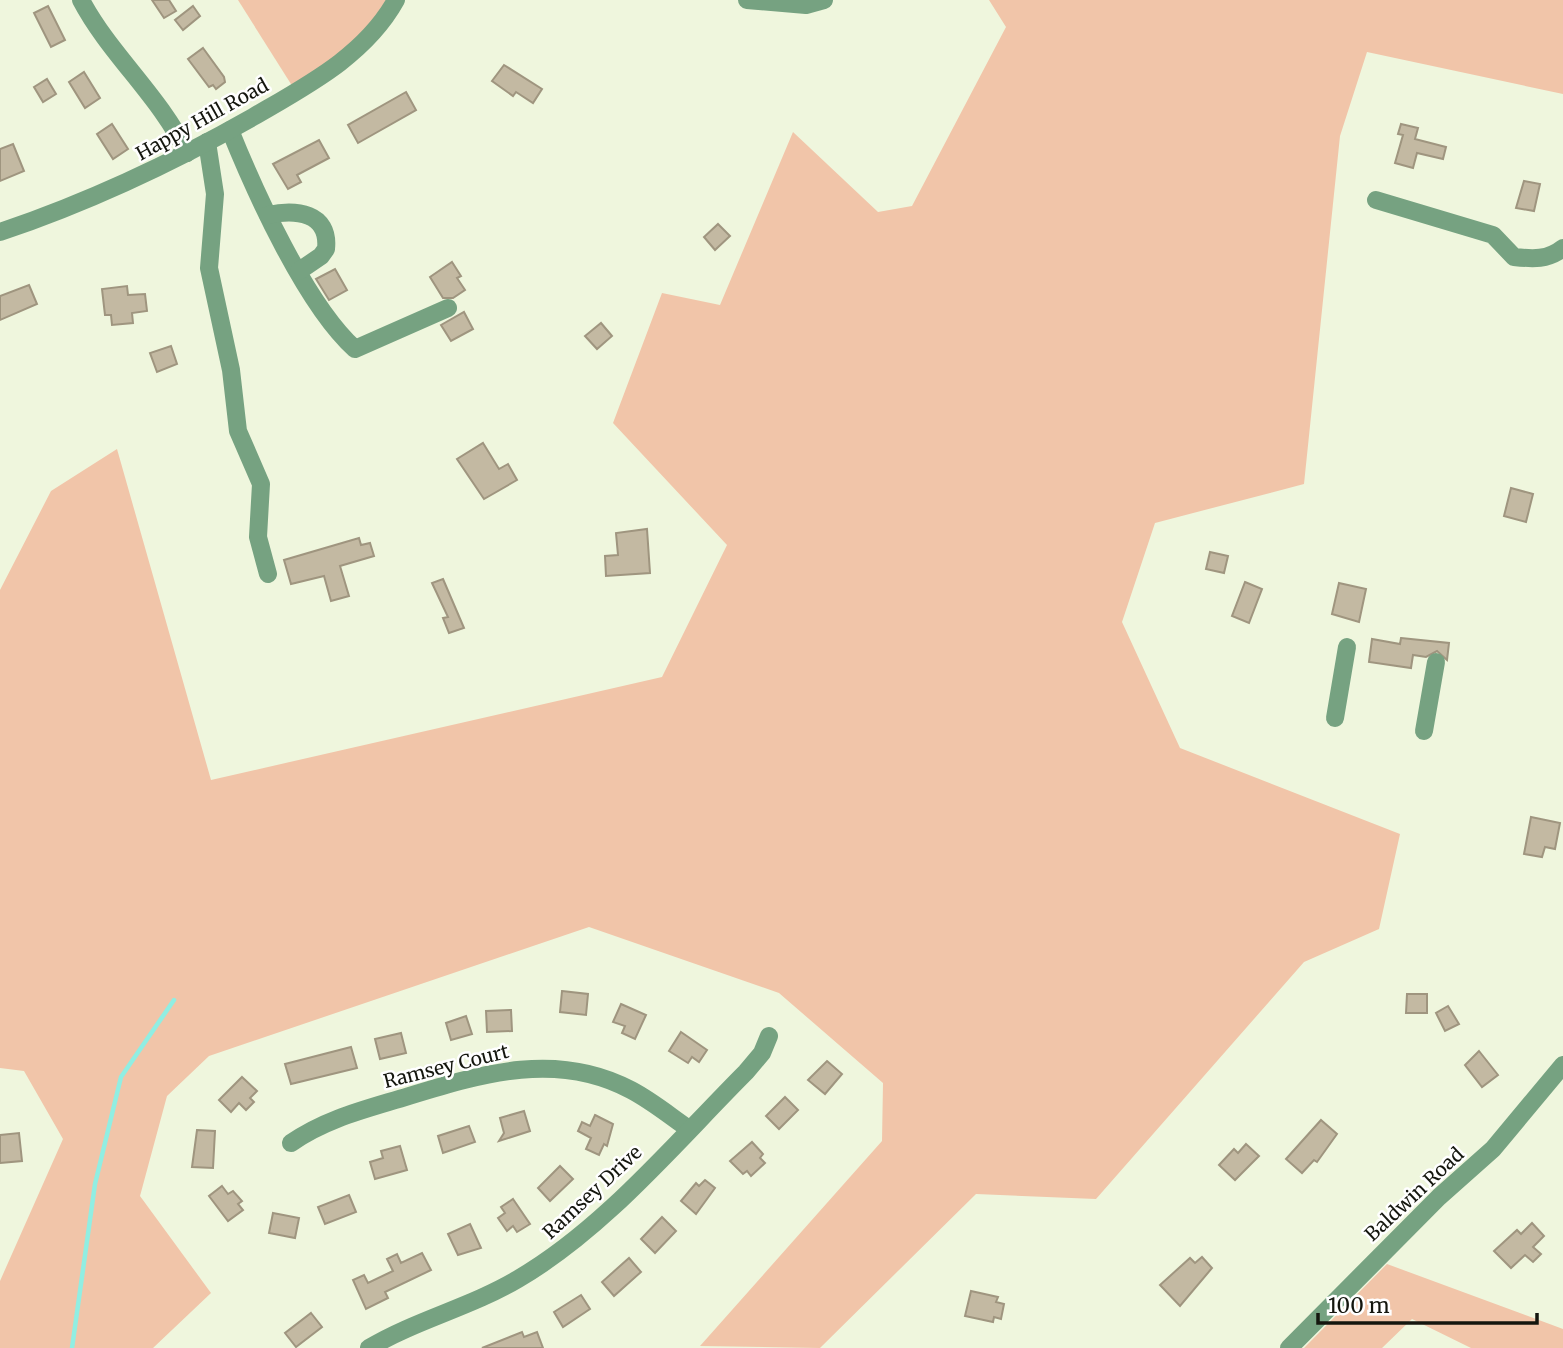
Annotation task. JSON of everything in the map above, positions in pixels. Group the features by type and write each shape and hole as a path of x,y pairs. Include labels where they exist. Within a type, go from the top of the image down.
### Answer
{"street":[{"path":"80,0 162,108 187,153"},
{"name":"Happy Hill Road","path":"0,232 133,181 315,81 372,34 396,0"},
{"path":"747,0 806,5 824,0"},
{"path":"230,130 268,215 299,271 326,314 355,349 448,308"},
{"path":"207,142 215,194 209,252 210,278 231,370 239,431 261,484 258,537 268,574"},
{"path":"1376,200 1493,234 1514,257 1536,260 1555,254 1563,248"},
{"path":"268,215 299,211 319,222 324,231 326,249 321,257 299,271"},
{"path":"1335,718 1347,647"},
{"path":"1424,731 1436,662"},
{"name":"Ramsey Drive","path":"369,1348 476,1301 518,1279 556,1254 591,1226 746,1072 762,1053 769,1036"},
{"name":"Baldwin Road","path":"1289,1348 1380,1255 1493,1149 1563,1065"},
{"name":"Ramsey Court","path":"291,1143 332,1119 474,1077 522,1068 552,1068 605,1078 638,1094 689,1129"}],"shaded area":[{"path":"238,0 396,0 389,12 296,92"},
{"path":"989,0 1563,0 1563,94 1367,52 1340,136 1304,484 1155,523 1122,622 1180,748 1400,834 1379,929 1304,962 1096,1199 976,1194 820,1348 700,1346 882,1141 883,1083 779,993 589,927 209,1056 167,1096 140,1196 211,1293 153,1348 0,1348 0,1281 63,1139 24,1071 0,1068 0,590 51,491 117,449 211,780 662,677 727,545 613,423 662,293 720,305 793,132 878,212 912,206 1006,27"},
{"path":"1387,1264 1563,1329 1563,1348 1471,1348 1412,1319 1382,1348 1304,1348"}],"building":[{"path":"152,0 169,0 176,11 164,18"},
{"path":"48,6 65,40 51,47 34,13"},
{"path":"193,6 200,16 183,30 175,20"},
{"path":"203,48 224,77 225,82 216,89 213,85 209,87 188,59"},
{"path":"504,65 542,89 533,103 516,92 513,96 492,81"},
{"path":"84,72 100,98 85,108 69,82"},
{"path":"47,79 56,94 43,102 34,87"},
{"path":"406,92 416,110 358,143 348,125"},
{"path":"112,124 128,149 113,159 97,134"},
{"path":"1401,124 1418,128 1415,139 1446,147 1443,159 1417,153 1413,168 1395,163 1403,135 1398,134"},
{"path":"319,140 329,158 297,175 301,182 288,189 273,164"},
{"path":"13,144 24,171 0,181 0,149"},
{"path":"1524,181 1540,184 1534,211 1516,208"},
{"path":"718,224 730,236 715,250 704,237"},
{"path":"452,262 461,276 457,278 465,290 453,298 443,298 430,277"},
{"path":"335,269 347,290 329,300 316,279"},
{"path":"29,285 37,304 0,320 0,296"},
{"path":"127,286 128,295 145,294 147,311 132,313 133,323 112,325 111,315 105,315 102,289"},
{"path":"464,312 473,329 451,341 441,325"},
{"path":"601,323 612,336 597,349 585,336"},
{"path":"171,346 177,364 157,372 150,353"},
{"path":"483,443 499,469 508,464 517,480 484,499 457,459"},
{"path":"1511,488 1533,494 1526,522 1504,516"},
{"path":"647,529 650,573 606,576 605,556 618,555 616,533"},
{"path":"359,538 361,545 370,543 374,556 340,566 349,596 331,601 324,576 291,584 284,560"},
{"path":"1210,552 1228,556 1224,573 1206,569"},
{"path":"443,579 464,628 449,633 443,618 448,617 432,583"},
{"path":"1245,582 1262,589 1249,623 1232,616"},
{"path":"1339,583 1366,589 1359,622 1332,614"},
{"path":"1401,638 1449,643 1447,660 1437,651 1426,657 1413,655 1411,668 1369,662 1372,639 1400,644"},
{"path":"1531,817 1560,823 1555,849 1545,847 1542,857 1524,854"},
{"path":"562,991 588,994 586,1015 560,1012"},
{"path":"1407,994 1427,994 1427,1013 1406,1013"},
{"path":"621,1004 646,1015 635,1039 622,1033 625,1026 613,1022"},
{"path":"1448,1006 1459,1024 1445,1031 1436,1013"},
{"path":"511,1010 512,1031 487,1032 486,1011"},
{"path":"466,1016 472,1034 451,1040 446,1023"},
{"path":"681,1032 707,1050 699,1062 692,1057 688,1063 669,1051"},
{"path":"401,1033 406,1053 380,1059 375,1039"},
{"path":"351,1047 357,1068 291,1084 285,1064"},
{"path":"1479,1051 1498,1075 1482,1087 1465,1065"},
{"path":"827,1061 842,1074 825,1094 808,1080"},
{"path":"242,1077 257,1091 250,1098 254,1102 246,1110 239,1103 231,1112 219,1100"},
{"path":"785,1097 798,1110 779,1129 766,1116"},
{"path":"524,1111 530,1131 499,1141 504,1133 500,1118"},
{"path":"595,1115 613,1124 607,1146 604,1144 599,1155 586,1149 591,1138 578,1131 582,1122 590,1126"},
{"path":"1321,1120 1337,1134 1317,1162 1314,1160 1302,1173 1286,1159"},
{"path":"469,1126 475,1142 443,1153 438,1136"},
{"path":"197,1130 215,1131 213,1168 192,1167"},
{"path":"19,1133 22,1161 0,1163 0,1135"},
{"path":"752,1142 763,1154 760,1158 765,1163 751,1176 747,1171 743,1174 730,1161"},
{"path":"1246,1144 1259,1156 1235,1180 1219,1165 1234,1149 1238,1153"},
{"path":"400,1146 407,1170 375,1179 370,1162 383,1158 381,1151"},
{"path":"560,1166 573,1179 550,1201 538,1188"},
{"path":"705,1180 715,1188 696,1214 681,1201 696,1183 699,1186"},
{"path":"222,1186 228,1194 233,1191 242,1201 238,1204 243,1210 228,1221 209,1196"},
{"path":"349,1195 356,1212 325,1224 318,1207"},
{"path":"513,1199 530,1224 517,1232 513,1226 507,1231 498,1218 505,1213 501,1207"},
{"path":"273,1213 299,1218 295,1238 269,1233"},
{"path":"662,1217 676,1231 655,1253 641,1239"},
{"path":"1532,1223 1544,1236 1533,1247 1541,1254 1533,1262 1525,1255 1511,1268 1494,1251 1517,1230 1521,1234"},
{"path":"470,1224 481,1248 458,1255 448,1234"},
{"path":"422,1253 431,1270 385,1292 388,1298 366,1309 353,1280 364,1275 368,1283 393,1271 387,1259 397,1254 401,1263"},
{"path":"1202,1257 1212,1268 1180,1306 1160,1285 1190,1258 1195,1263"},
{"path":"629,1258 641,1272 614,1296 602,1282"},
{"path":"971,1291 998,1297 996,1302 1004,1304 1001,1319 994,1317 993,1322 965,1316"},
{"path":"581,1295 590,1309 563,1327 554,1312"},
{"path":"311,1313 322,1327 296,1347 285,1333"},
{"path":"522,1332 524,1337 537,1332 543,1348 482,1348"}],"waterway":[{"path":"72,1348 95,1184 121,1077 174,1000"}]}
